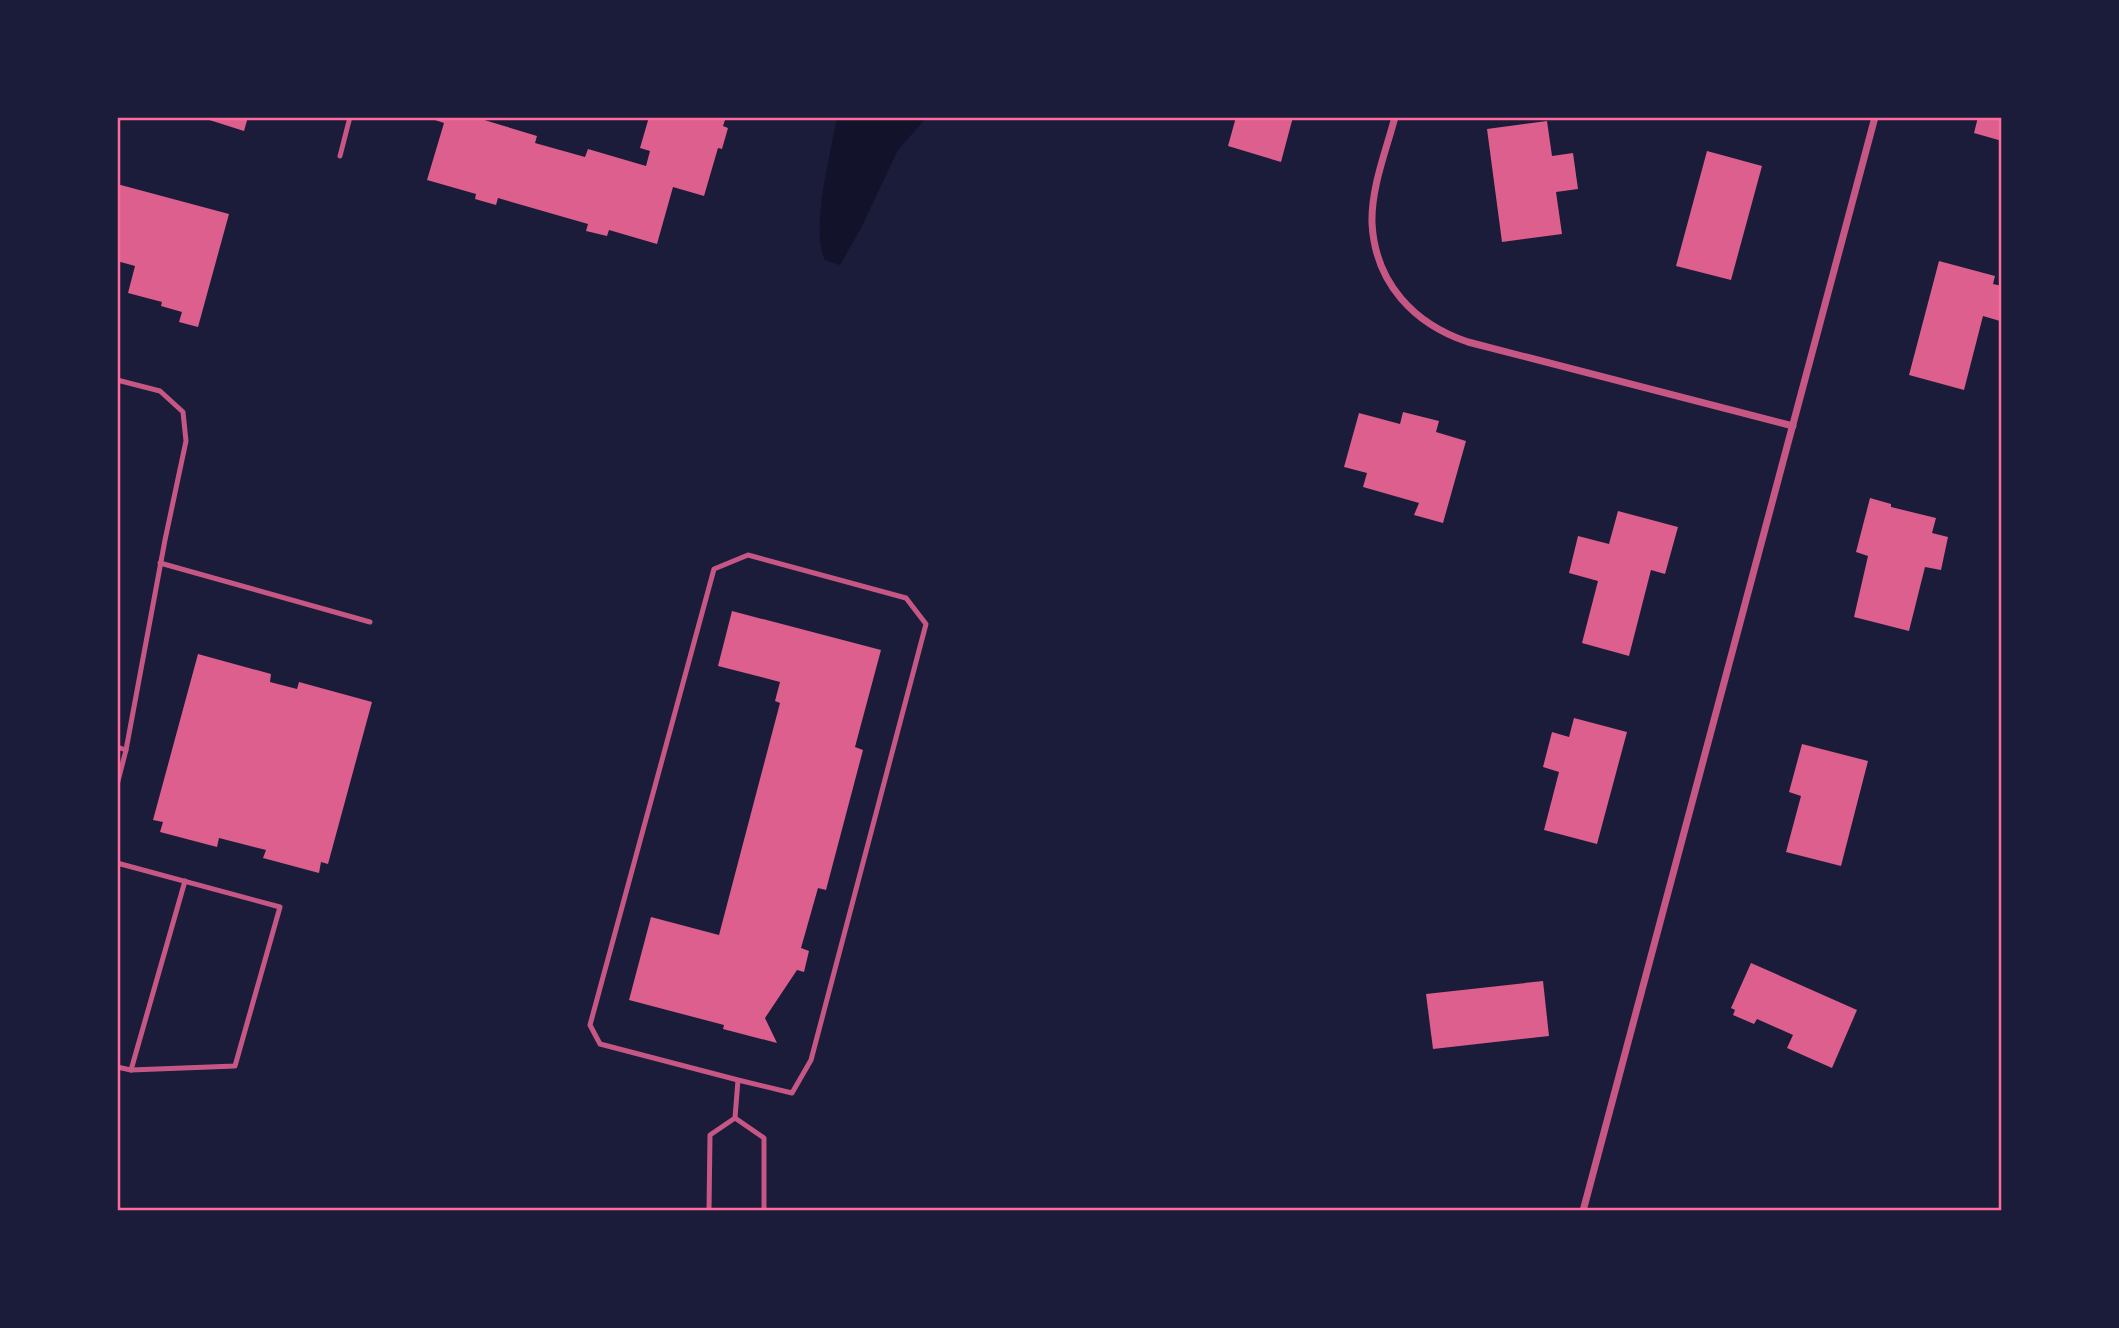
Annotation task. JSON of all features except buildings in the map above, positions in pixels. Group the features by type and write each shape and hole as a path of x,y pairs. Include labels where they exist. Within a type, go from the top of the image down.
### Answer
{"street":[{"path":"1395,117 1376,188 1372,224 1380,260 1395,292 1406,306 1421,318 1444,333 1468,342 1793,426"},
{"path":"1583,1211 1875,117"}],"lane":[{"path":"340,156 350,117"},
{"path":"117,380 160,391 183,412 187,441 160,563 126,750 117,785"},
{"path":"748,555 906,598 926,624 811,1060 792,1093 738,1080 600,1045 590,1025 714,569 748,555"},
{"path":"160,563 370,622"},
{"path":"117,747 126,750"},
{"path":"117,863 280,907 236,1066 131,1070 117,1067"},
{"path":"131,1070 185,881"},
{"path":"735,1118 738,1080"},
{"path":"709,1211 710,1135 735,1118"},
{"path":"735,1118 764,1138 764,1211"}],"shaded area":[{"path":"837,117 927,117 898,150 840,265 825,260 820,230 823,190"}]}
